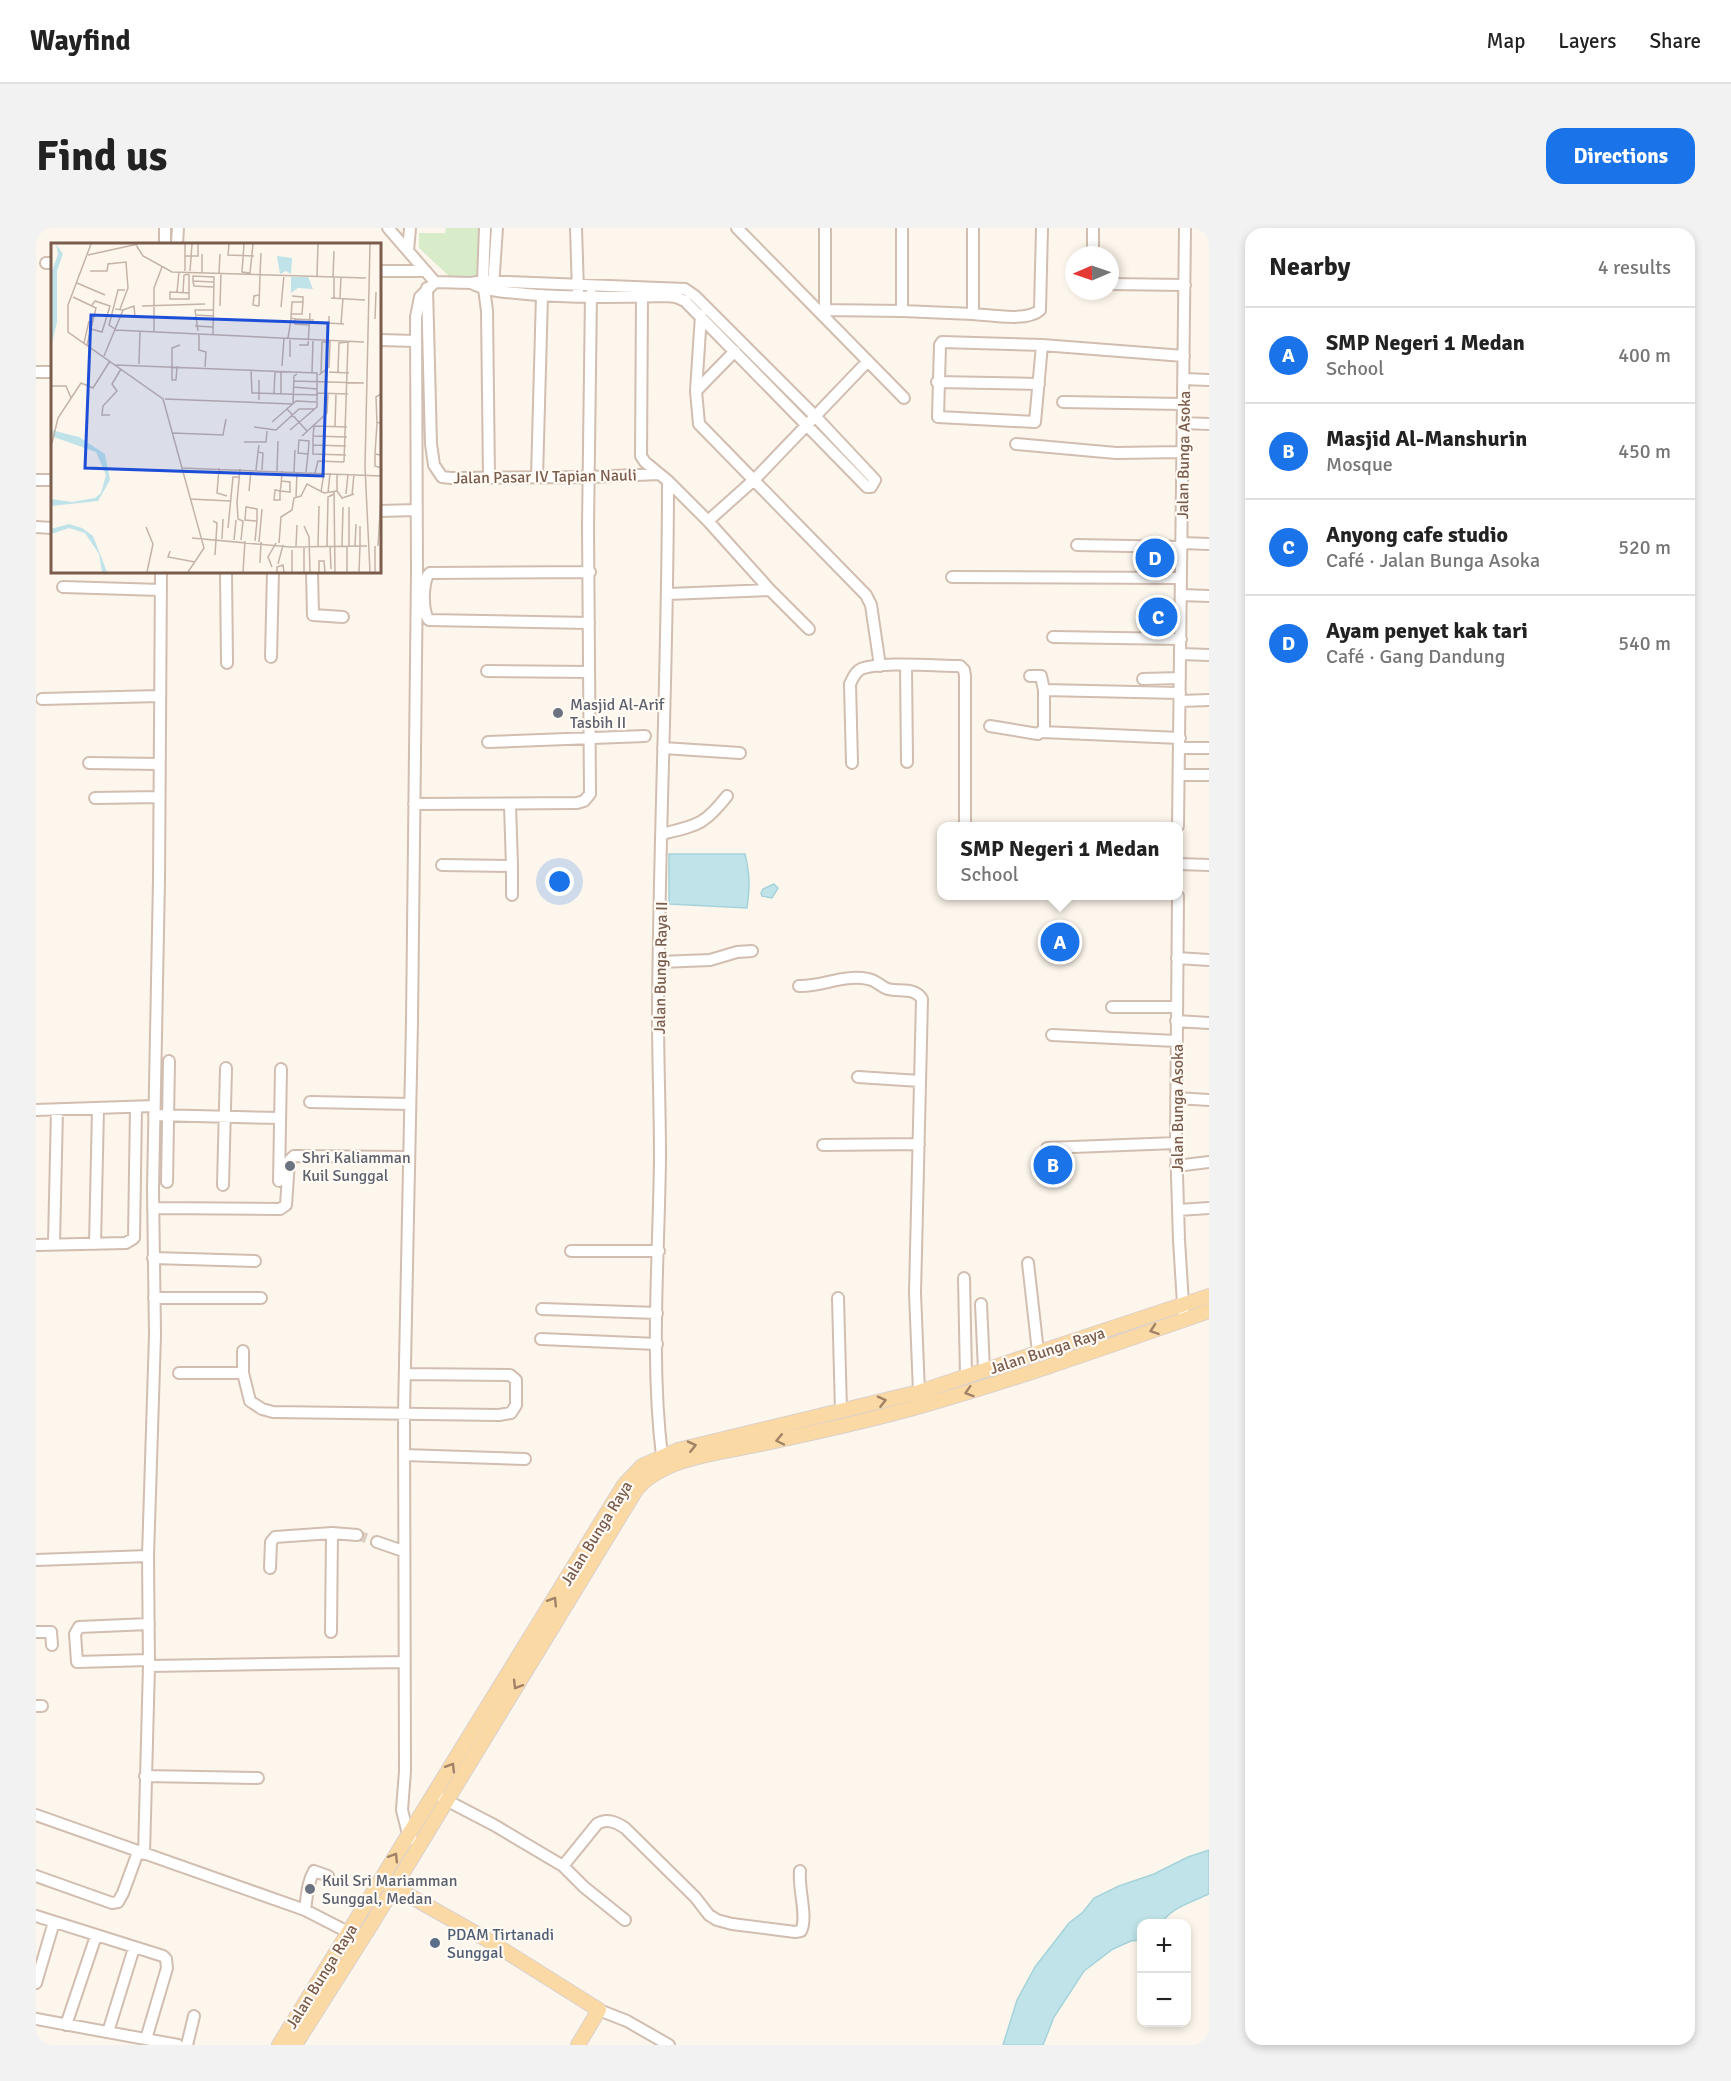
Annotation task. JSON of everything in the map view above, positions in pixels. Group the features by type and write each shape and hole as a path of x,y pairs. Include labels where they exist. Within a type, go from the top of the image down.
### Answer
{"main road":[{"name":"Jalan Bunga Raya","path":"525,1658 636,1490 649,1476 660,1469 828,1421 841,1411 919,1392 1209,1296"},
{"name":"Jalan Bunga Raya","path":"295,2045 419,1847 441,1797 525,1658 624,1485 642,1466 678,1449 922,1406 1048,1367 1209,1311"},
{"name":"Jalan Bunga Raya","path":"279,2045 408,1834 441,1797"},
{"path":"380,1879 496,1946 599,2010 578,2045"}],"street":[{"path":"177,243 178,228"},
{"path":"388,228 424,271 431,285"},
{"path":"408,251 410,228"},
{"path":"485,228 489,477"},
{"path":"485,285 497,251 497,228"},
{"path":"576,228 579,297"},
{"path":"737,228 825,314 867,362 904,399"},
{"path":"751,243 753,228"},
{"path":"825,228 825,314"},
{"path":"902,228 902,312"},
{"path":"973,228 973,314"},
{"path":"825,314 902,312 1018,316 1035,314 1040,310 1042,228"},
{"path":"1093,228 1093,246"},
{"name":"Jalan Bunga Asoka","path":"1179,822 1185,228"},
{"path":"485,251 497,251"},
{"path":"381,271 424,271"},
{"path":"431,285 578,284 685,289 695,296 815,416 874,479 874,485 867,488 685,301 676,297 591,298 542,295 485,285"},
{"path":"1119,284 1185,285"},
{"path":"419,1847 408,1834 402,1810 405,1770 404,1413 414,804 418,445 416,341 418,302 431,285"},
{"name":"Jalan Pasar IV Tapian Nauli","path":"431,285 430,444 434,465 442,477 663,477"},
{"path":"414,804 510,805 584,801 590,794 588,526 591,285"},
{"path":"537,477 542,295"},
{"path":"642,297 641,456 708,521 770,590 809,629"},
{"path":"701,315 696,391 699,424 755,479 869,600 880,666"},
{"path":"381,340 416,341"},
{"path":"1042,345 1036,420 1033,422 940,418 936,415 942,342 1042,345 1184,356"},
{"path":"696,391 735,351"},
{"path":"708,521 755,479 867,362"},
{"path":"1184,379 1209,380"},
{"path":"937,382 1039,384"},
{"path":"1063,402 1183,404"},
{"path":"1183,423 1209,424"},
{"path":"1016,444 1116,453 1183,452"},
{"name":"Jalan Bunga Raya II","path":"662,1456 659,1424 657,1313 663,748 668,594 663,477"},
{"path":"381,511 416,510"},
{"path":"36,527 51,528"},
{"path":"1077,545 1209,544"},
{"path":"589,623 429,620 425,614 425,579 430,573 590,572"},
{"path":"36,1876 112,1903 118,1902 141,1853 149,1663 148,1556 154,1298 153,1208 161,573"},
{"path":"226,573 227,663"},
{"path":"271,657 273,573"},
{"path":"312,573 313,615 343,617"},
{"path":"952,577 1181,578"},
{"path":"63,587 161,590"},
{"path":"668,594 770,590"},
{"path":"1181,595 1209,596"},
{"path":"1053,637 1181,639"},
{"path":"1180,654 1209,656"},
{"path":"906,665 907,762"},
{"path":"852,763 850,684 855,674 862,669 880,666 960,666 964,670 965,822"},
{"path":"487,671 589,672"},
{"path":"1030,676 1041,676 1044,690 1044,729 1042,732"},
{"path":"1143,679 1180,678"},
{"path":"1044,690 1209,700"},
{"path":"42,699 159,696"},
{"path":"990,726 1038,734 1042,732 1180,743 1209,748"},
{"path":"488,742 645,736"},
{"path":"663,748 740,753"},
{"path":"88,763 159,764"},
{"path":"1179,775 1209,775"},
{"path":"95,798 159,796"},
{"path":"662,834 686,828 707,819 727,796"},
{"path":"510,805 512,895"},
{"path":"1183,864 1209,865"},
{"path":"442,865 512,866"},
{"name":"Jalan Bunga Asoka","path":"1178,900 1176,1166 1184,1320"},
{"path":"660,962 710,960 737,952 752,951"},
{"path":"1177,958 1209,960"},
{"path":"798,986 810,986 824,981 868,979 886,989 918,993 922,999 915,1293 919,1392"},
{"path":"1112,1007 1176,1007"},
{"path":"1176,1020 1209,1023"},
{"path":"1052,1035 1176,1041"},
{"path":"167,1182 169,1061"},
{"path":"223,1185 226,1068"},
{"path":"279,1181 281,1070"},
{"path":"858,1077 920,1081"},
{"path":"1176,1098 1209,1100"},
{"path":"310,1102 410,1104"},
{"path":"36,1245 126,1243 134,1238 136,1107"},
{"path":"36,1110 136,1107 168,1115 280,1118"},
{"path":"95,1244 98,1108"},
{"path":"54,1243 57,1110"},
{"path":"1047,1148 1176,1143"},
{"path":"823,1145 919,1144"},
{"path":"153,1208 280,1209 286,1205 289,1161 294,1156 408,1157"},
{"path":"1176,1166 1209,1162"},
{"path":"1178,1210 1209,1208"},
{"path":"571,1251 659,1251"},
{"path":"153,1258 255,1261"},
{"path":"1028,1263 1038,1352"},
{"path":"964,1278 966,1376"},
{"path":"154,1298 261,1298"},
{"path":"838,1298 841,1411"},
{"path":"981,1304 984,1370"},
{"path":"542,1309 657,1313"},
{"path":"542,1339 657,1344"},
{"path":"243,1351 243,1373 250,1401 262,1409 273,1412 505,1415 514,1410 516,1405 516,1380 510,1375 405,1374"},
{"path":"179,1373 243,1373"},
{"path":"404,1455 525,1459"},
{"path":"270,1568 272,1542 275,1537 332,1533 357,1536"},
{"path":"331,1632 332,1533"},
{"path":"377,1542 403,1551"},
{"path":"36,1560 148,1556"},
{"path":"149,1624 79,1627 75,1634 77,1662 403,1662"},
{"path":"36,1632 51,1632 52,1645"},
{"path":"145,1776 258,1778"},
{"path":"441,1797 564,1866 584,1887 625,1920"},
{"path":"36,1815 305,1910 348,1932"},
{"path":"564,1866 597,1824 603,1821 616,1822 625,1828 695,1897 709,1915 717,1920 795,1932 801,1931 804,1924 798,1884 800,1871"},
{"path":"305,1910 307,1893 314,1871 328,1876"},
{"path":"36,1916 163,1956 166,1959 167,1968 146,2039"},
{"path":"36,1983 54,1922"},
{"path":"66,2025 96,1936"},
{"path":"108,2032 134,1948"},
{"path":"599,2010 627,2021 669,2045"},
{"path":"187,2045 194,2016"},
{"path":"36,2019 178,2045"}],"green space":[{"path":"446,228 483,228 483,272 476,278 451,278 419,248 419,233 445,233"}],"water":[{"path":"669,854 745,854 749,881 747,908 669,904"},
{"path":"774,884 778,888 772,898 762,896 763,889"},
{"path":"1209,1850 1209,1894 1189,1902 1165,1919 1137,1919 1137,1940 1113,1949 1084,1971 1054,2017 1043,2045 1003,2045 1017,2000 1035,1967 1069,1923 1083,1912 1094,1898 1119,1886 1154,1874 1188,1857"}],"tunnel":[{"path":"357,1535 377,1542"}],"place":[{"name":"Ayam penyet kak tari","path":"1155,558"},
{"name":"Anyong cafe studio","path":"1158,617"},
{"name":"Masjid Al-Arif Tasbih II","path":"558,713"},
{"name":"SMP Negeri 1 Medan","path":"1060,942"},
{"name":"Masjid Al-Manshurin","path":"1053,1165"},
{"name":"Shri Kaliamman Kuil Sunggal","path":"290,1166"},
{"name":"Kuil Sri Mariamman Sunggal, Medan","path":"310,1889"},
{"name":"PDAM Tirtanadi Sunggal","path":"435,1943"}]}
